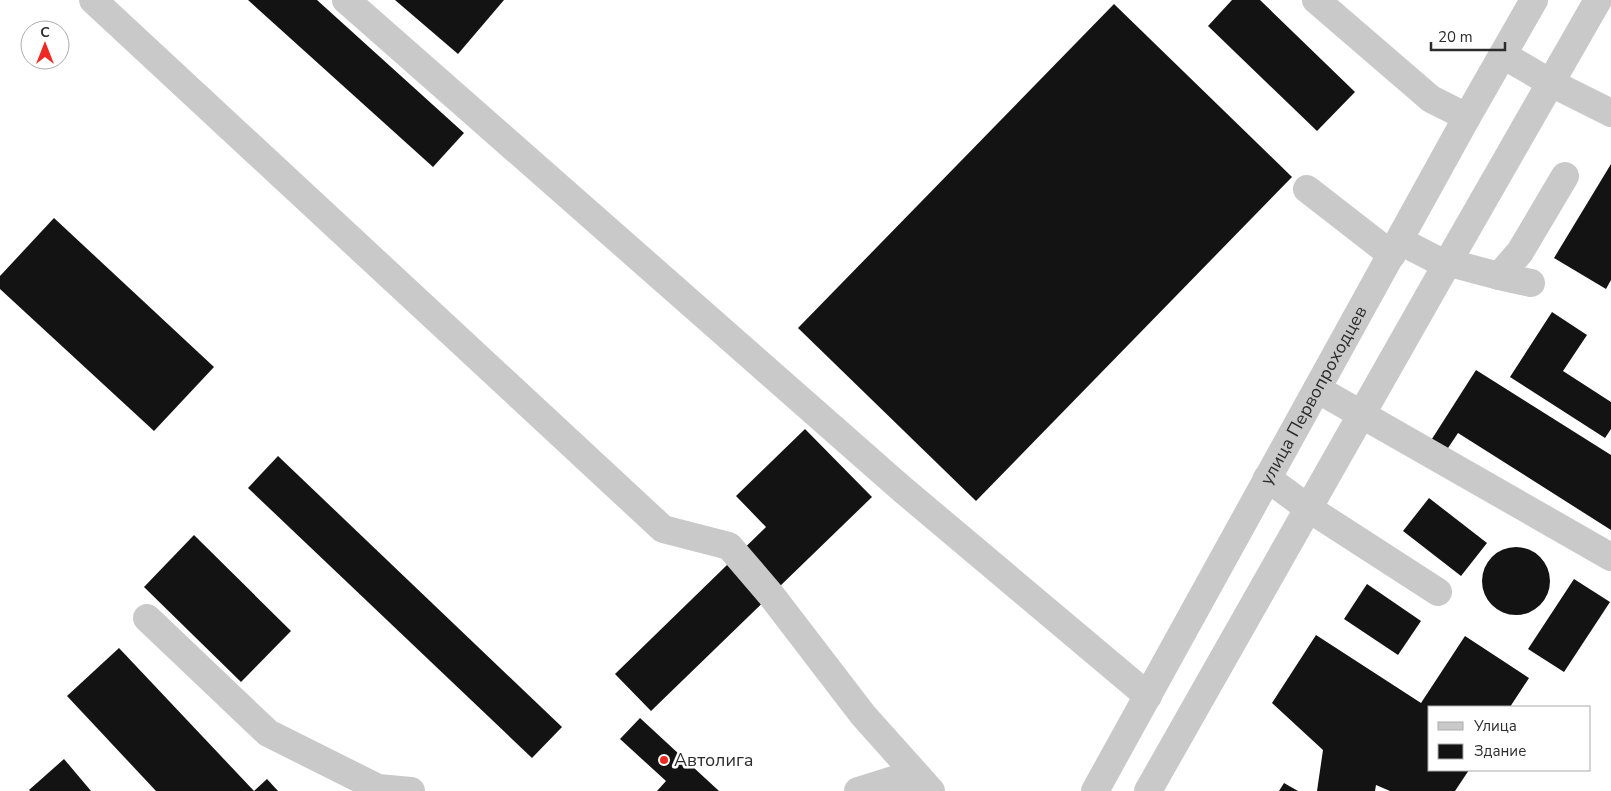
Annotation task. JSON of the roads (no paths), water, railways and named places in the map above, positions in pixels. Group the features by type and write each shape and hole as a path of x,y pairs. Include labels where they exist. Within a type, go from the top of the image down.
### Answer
{"street":[{"path":"93,0 663,529 729,546 771,595 863,715 926,786"},
{"path":"346,0 902,489 1148,696"},
{"path":"1316,0 1431,99 1467,117"},
{"name":"улица Первопроходцев","path":"1095,791 1467,117 1534,0"},
{"path":"1148,791 1598,0"},
{"path":"1503,55 1551,83 1611,113"},
{"path":"1499,276 1520,252 1565,176"},
{"path":"1307,189 1396,248 1531,283"},
{"path":"1317,389 1611,557"},
{"path":"1267,478 1308,508 1438,592"},
{"path":"147,618 268,733 378,788 411,791"},
{"path":"858,791 893,780 926,786"}],"place":[{"name":"Автолига","path":"664,760"}]}
